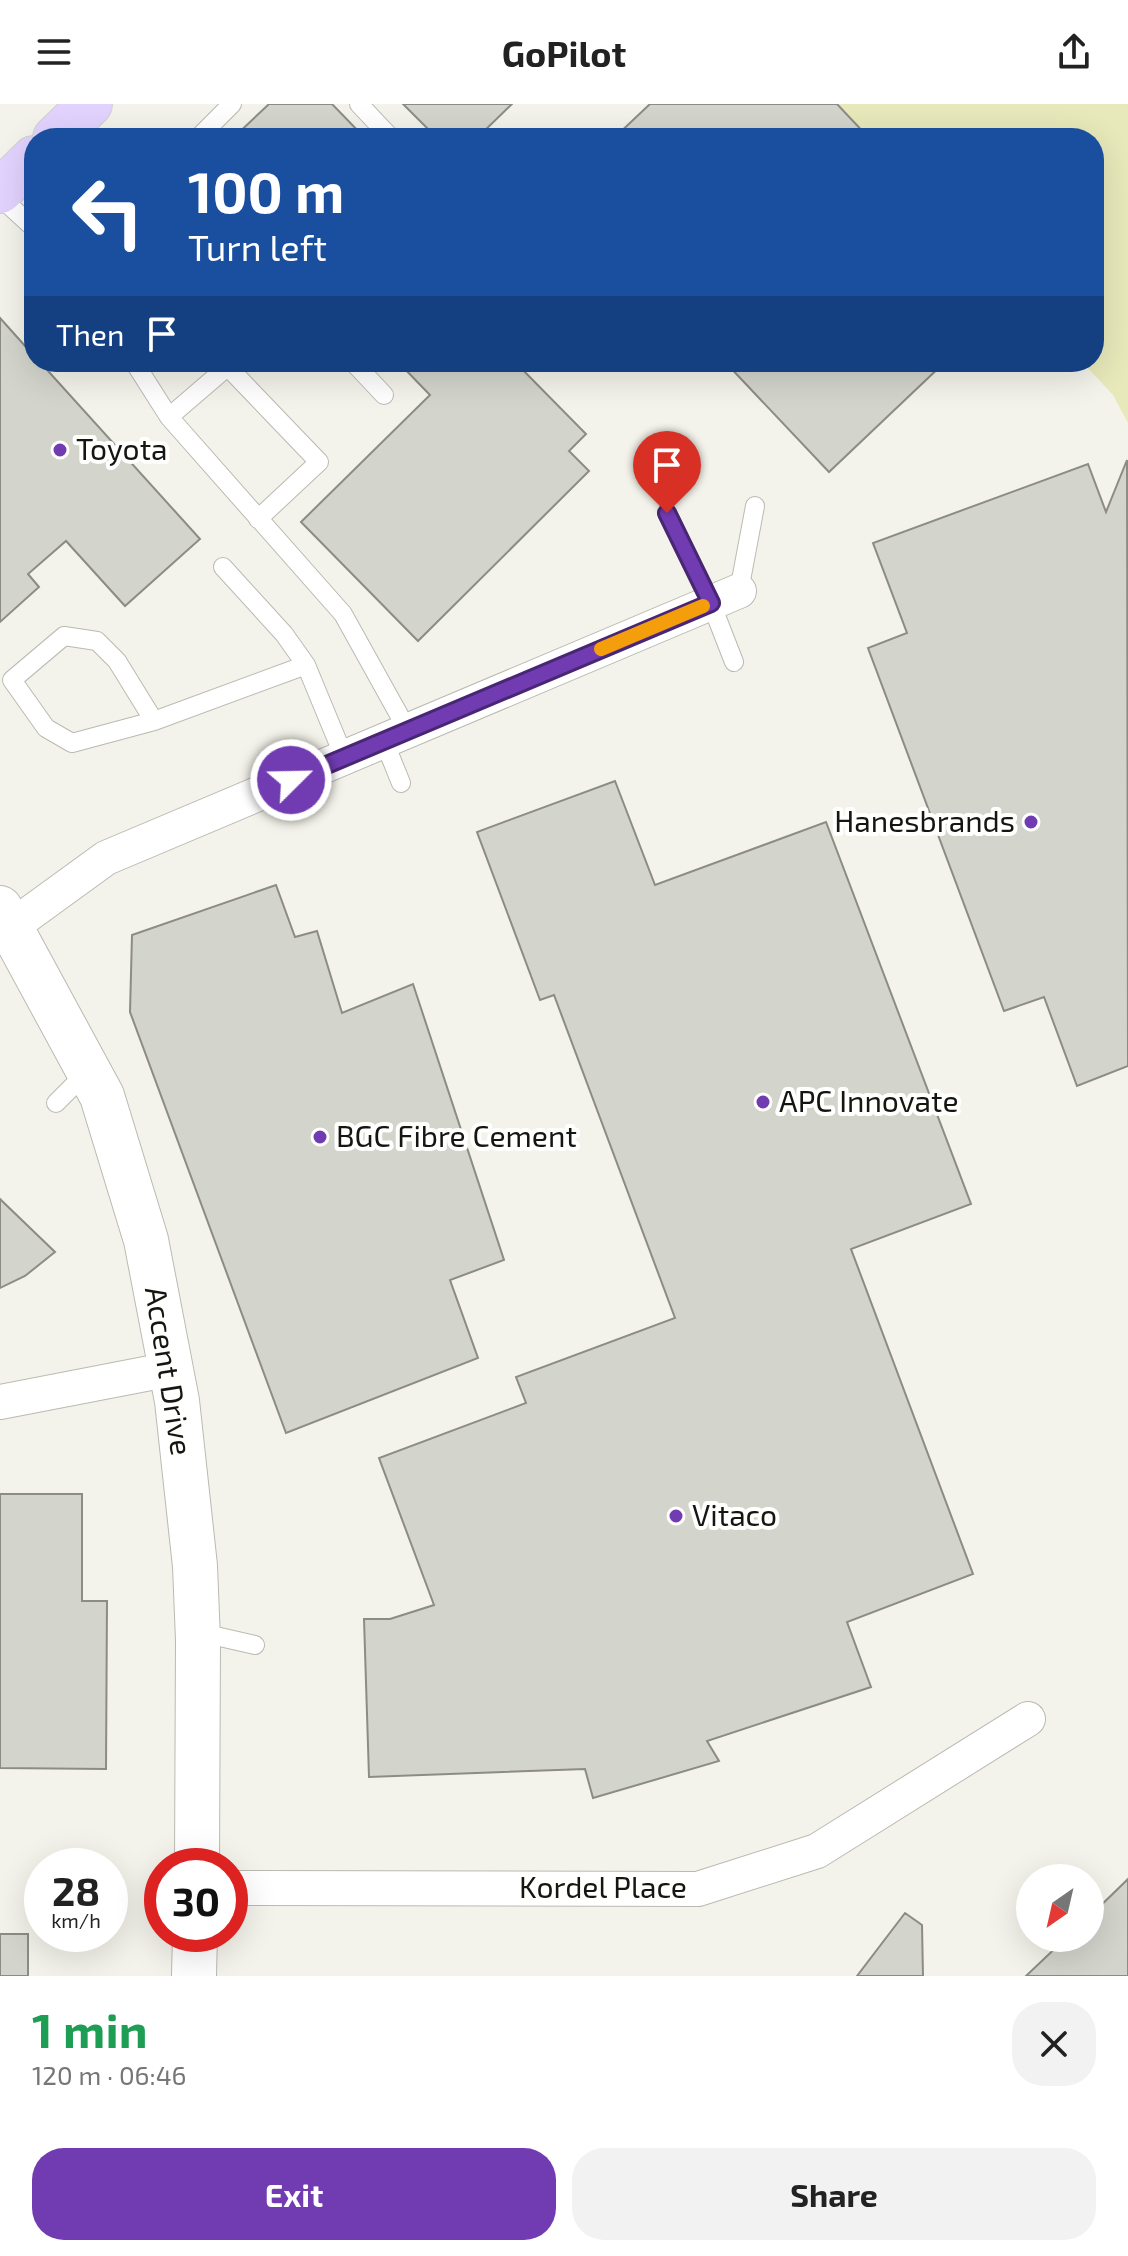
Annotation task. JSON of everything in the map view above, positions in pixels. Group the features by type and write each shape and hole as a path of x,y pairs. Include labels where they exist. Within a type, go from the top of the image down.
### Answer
{"main road":[{"path":"65,128 90,104"},
{"path":"0,191 24,168"},
{"name":"Accent Drive","path":"5,918 102,1096 146,1240 177,1401 195,1566 198,1632 197,1848"},
{"path":"194,1976 195,1952"}],"street":[{"path":"5,918 106,858 725,597"},
{"path":"0,1402 171,1369"},
{"name":"Kordel Place","path":"248,1888 698,1889 817,1851 1028,1719"}],"lane":[{"path":"208,128 232,104"},
{"path":"359,104 382,128"},
{"path":"0,197 24,219"},
{"path":"140,372 169,417 343,614 396,736 401,783"},
{"path":"169,417 221,372"},
{"path":"237,372 319,462 258,519"},
{"path":"362,372 384,395"},
{"path":"734,662 725,597 755,506"},
{"path":"667,513 725,597"},
{"path":"223,567 284,634 306,665 344,757"},
{"path":"154,721 117,661 97,641 64,636 6,685 46,728 72,743 154,721 306,665"},
{"path":"56,1103 89,1071"},
{"path":"198,1632 255,1645"}],"green space":[{"path":"837,104 1128,104 1128,423 1113,395 1091,372 1104,372 1104,128 860,128"}],"building":[{"path":"269,104 332,104 355,128 244,128"},
{"path":"403,104 512,104 487,128 427,128"},
{"path":"650,104 837,104 860,128 625,128"},
{"name":"Toyota","path":"0,318 24,345 24,372 49,372 200,539 125,606 66,541 28,574 39,587 0,622"},
{"path":"408,372 525,372 586,434 569,451 589,471 418,641 301,522 430,395"},
{"path":"734,372 934,372 829,472"},
{"name":"Hanesbrands","path":"1127,460 1128,1066 1077,1086 1044,997 1004,1011 868,648 907,633 873,543 1088,464 1106,512"},
{"path":"615,781 655,885 826,822 971,1204 851,1249 973,1574 847,1622 871,1687 707,1741 719,1761 593,1798 585,1769 369,1777 364,1619 390,1619 434,1605 379,1458 526,1403 516,1377 675,1318 554,995 540,1000 477,832"},
{"name":"BGC Fibre Cement","path":"276,885 295,937 317,931 342,1013 413,984 504,1260 450,1280 478,1358 286,1433 130,1012 132,935"},
{"path":"0,1199 55,1252 25,1276 0,1288"},
{"path":"0,1494 82,1494 82,1601 107,1601 106,1769 0,1768"},
{"path":"1128,1879 1128,1976 1026,1976 1051,1952 1104,1952 1104,1902"},
{"path":"905,1913 922,1925 923,1976 857,1976"},
{"path":"0,1934 24,1934 28,1976 0,1976"}],"slow traffic":[{"path":"601,649 703,606"}],"place":[{"name":"Toyota","path":"60,450"},
{"name":"Hanesbrands","path":"1031,822"},
{"name":"APC Innovate","path":"763,1102"},
{"name":"BGC Fibre Cement","path":"320,1137"},
{"name":"Vitaco","path":"676,1516"}],"route":[{"path":"291,780 711,603 667,513"}]}
